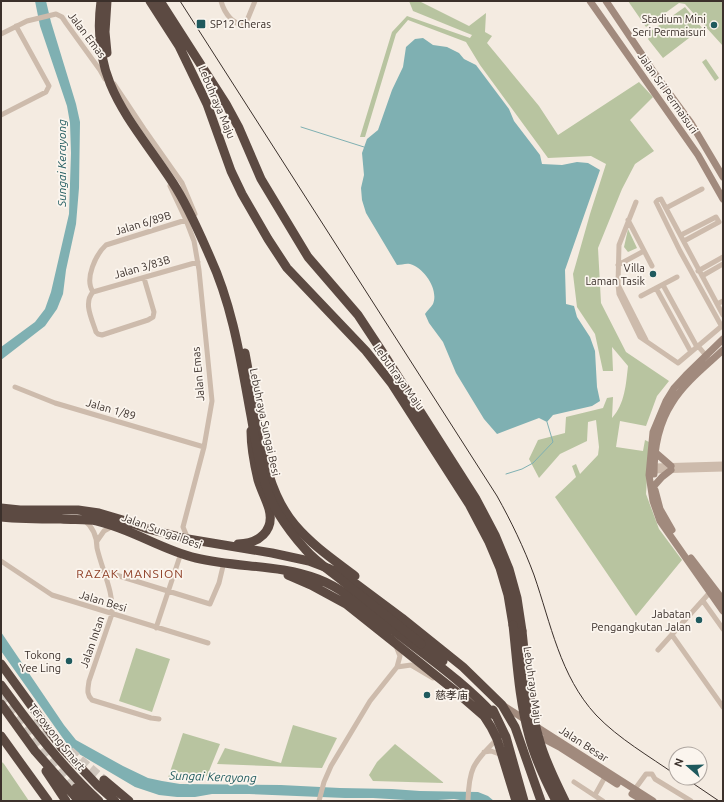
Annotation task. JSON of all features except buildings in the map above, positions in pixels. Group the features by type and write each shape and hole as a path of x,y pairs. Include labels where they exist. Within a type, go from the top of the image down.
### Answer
{"highway":[{"name":"Lebuhraya Sungai Besi","path":"101,1 98,18 99,36 105,73 113,92 130,123 158,161 186,204 224,291 231,317 257,453 265,484 273,503 289,530 312,556 472,685 491,704 494,714 506,737 524,801"},
{"name":"Lebuhraya Sungai Besi","path":"107,1 105,32 107,58 121,95 134,118 187,196 231,302 245,353 264,457 270,480 281,504 294,524 310,542 384,599 404,620"},
{"name":"Lebuhraya Maju","path":"150,1 185,57 207,104 231,171 242,194 268,239 287,268 366,351 392,384 469,504 483,529 500,568 508,595 523,708 529,736 538,763 556,801"},
{"name":"Lebuhraya Maju","path":"160,1 226,104 239,128 261,179 308,257 358,316 384,353 476,500 495,535 509,570 517,598 529,693 540,743 553,775 566,801"},
{"path":"221,545 248,544 256,541 263,537 269,524 269,509 256,470 251,444 251,416"},
{"name":"Jalan Sungai Besi","path":"1,508 20,510 78,510 91,512 126,521 148,529 188,539 221,545"},
{"name":"Jalan Sungai Besi","path":"1,517 83,520 98,522 114,526 196,558 286,570 319,579 354,600 454,677 481,700 494,714"},
{"name":"Lebuhraya Sungai Besi","path":"221,545 290,556 330,569 347,577 463,667 502,705 515,727 526,762 541,801"},
{"path":"262,566 298,579 330,594 346,604 454,690 484,716 497,739 516,801"},
{"path":"1,664 62,748 98,786 115,801"},
{"name":"Terowong Smart","path":"1,685 53,753 77,781 99,801"},
{"path":"1,704 35,751 79,801"},
{"path":"15,704 33,721"},
{"path":"1,736 48,801"},
{"path":"1,741 44,801"},
{"path":"35,751 46,772 66,801"},
{"path":"508,777 511,801"},
{"path":"104,780 129,801"},
{"name":"Terowong Smart","path":"75,787 89,801"}],"street":[{"path":"220,1 223,9 230,18 234,22 242,24 246,23 255,1"},
{"name":"Jalan Sri Permaisuri","path":"590,1 698,156 723,199"},
{"name":"Jalan Sri Permaisuri","path":"606,1 652,71 691,123 723,177"},
{"name":"Jalan Emas","path":"16,26 27,21 56,14 62,17 100,70 136,135 170,187 186,220 194,241 198,262 212,401 204,447 183,528"},
{"path":"1,34 16,26 49,86 46,92 1,115"},
{"name":"Jalan Emas","path":"100,70 113,81 144,129 182,183 196,216 194,241"},
{"path":"646,81 651,82 653,80 652,71"},
{"path":"666,208 702,189"},
{"path":"722,311 661,199 657,201 656,202 693,274 722,326 672,403 665,417 659,434 652,469 654,486 660,509 668,524 712,591 723,611"},
{"path":"636,202 628,220 620,245 618,284 647,342 678,363 691,352 723,350"},
{"path":"681,235 716,217 719,222 684,241"},
{"name":"Jalan 6/89B","path":"93,292 90,288 89,282 98,256 106,245 186,220"},
{"path":"628,220 652,266"},
{"path":"618,265 644,251"},
{"path":"693,274 723,257"},
{"name":"Jalan 3/83B","path":"93,292 198,262"},
{"path":"702,276 723,264"},
{"path":"641,296 677,277"},
{"path":"93,292 89,296 87,303 96,332 102,335 153,317 154,312 144,278"},
{"path":"663,284 706,350"},
{"path":"656,288 691,352"},
{"path":"717,304 723,301"},
{"path":"723,339 706,350 674,388 666,401 653,432 652,469 653,501 660,521 712,591 723,600"},
{"name":"Jalan 1/89","path":"15,387 55,403 204,447"},
{"path":"656,453 671,468 723,469"},
{"path":"652,469 723,464"},
{"path":"654,486 671,468"},
{"name":"Jalan Intan","path":"83,520 93,530 97,541 97,548 111,596 112,614 89,681 87,691 89,697 92,700 151,718 159,719"},
{"path":"97,541 104,531 114,526"},
{"path":"172,535 183,528 188,539"},
{"path":"156,628 179,560"},
{"name":"Jalan Besi","path":"1,561 47,592 72,602 208,644"},
{"path":"103,571 210,604 219,583 224,562"},
{"path":"658,650 712,591"},
{"path":"703,601 723,629"},
{"path":"672,635 723,707"},
{"path":"319,801 324,782 331,766 370,700 397,667 400,656 395,643"},
{"path":"397,667 411,665 449,689 454,690"},
{"name":"Jalan Besar","path":"502,705 580,757 653,801"},
{"path":"468,801 469,777 472,768 484,752 497,739"},
{"name":"Jalan Besar","path":"526,762 530,749 535,741 544,739 580,757 605,777 644,801"},
{"path":"484,752 491,751 502,755"},
{"path":"634,790 646,774 652,774 655,779 691,801"},
{"path":"595,795 605,777"},
{"path":"574,782 604,801"}],"green space":[{"path":"409,1 419,1 469,26 486,13 485,32 492,36 487,43 539,106 558,135 639,82 653,97 630,120 654,151 635,164 622,189 598,248 601,303 626,352 669,381 657,396 646,426 620,421 616,447 643,451 645,440 649,442 646,494 659,529 682,560 636,616 555,497 576,477 572,466 576,464 580,474 598,455 599,447 596,420 588,422 587,441 560,454 539,478 529,459 538,440 565,433 566,417 603,408 607,398 613,397 612,418 620,406 624,394 628,366 612,347 613,371 603,371 595,334 577,307 573,274 606,164 591,156 548,158 480,65 466,42 408,20 396,34 365,137 360,137 392,32 407,16 470,38 472,35 413,11"},
{"path":"628,1 723,1 723,46 685,4 679,3 646,27"},
{"path":"685,7 702,28 663,58 648,39 650,36 648,33"},
{"path":"706,59 719,78 715,81 702,62"},
{"path":"628,229 637,248 628,252 624,247"},
{"path":"136,648 170,659 152,712 119,701"},
{"path":"293,725 337,738 322,768 217,764 225,748 281,763"},
{"path":"183,733 220,744 207,776 168,778"},
{"path":"395,744 444,783 373,781 369,775 377,762"},
{"path":"1,761 4,764 29,801 1,801"}],"water":[{"path":"35,1 46,1 80,122 79,188 76,224 66,270 63,294 57,309 45,326 1,360 1,347 35,322 45,309 51,292 69,214 71,153 70,123 67,106 40,26"},
{"path":"423,38 433,45 447,47 459,53 464,59 476,65 509,109 514,121 540,155 542,164 562,165 577,162 588,163 600,170 565,270 566,304 574,306 577,317 590,337 595,351 597,387 600,401 592,406 553,415 547,422 539,418 497,434 484,419 456,373 443,342 429,323 425,314 433,304 434,298 434,292 429,280 425,274 415,266 410,264 397,265 366,213 362,200 361,188 364,175 362,153 367,139 378,130 392,90 403,67 406,47 415,39"},
{"path":"1,632 64,725 76,740 148,778 180,784 281,785 478,792 488,796 494,801 466,801 454,799 422,801 249,794 212,794 195,797 177,797 159,795 135,787 74,751 67,744 1,651"}],"waterway":[{"path":"301,127 364,147"},
{"path":"506,474 522,469 533,463 553,442 547,422"}],"tunnel":[{"path":"1,695 75,787"},
{"path":"33,721 51,735"},
{"path":"70,751 104,780"}],"tram line":[{"path":"180,1 497,496 517,535 530,565 565,666 584,700 596,715 614,732 668,770"},
{"path":"697,786 719,801"}],"place":[{"name":"SP12 Cheras","path":"201,24"},
{"name":"Stadium Mini Seri Permaisuri","path":"714,25"},
{"name":"Villa Laman Tasik","path":"653,274"},
{"name":"Jabatan Pengangkutan Jalan","path":"699,620"},
{"name":"Tokong Yee Ling","path":"69,661"},
{"name":"慈孝庙","path":"427,695"}],"district":[{"name":"RAZAK MANSION","path":"130,574"}],"water label":[{"name":"Sungai Kerayong","path":"62,163"},
{"name":"Sungai Kerayong","path":"213,777"}]}
